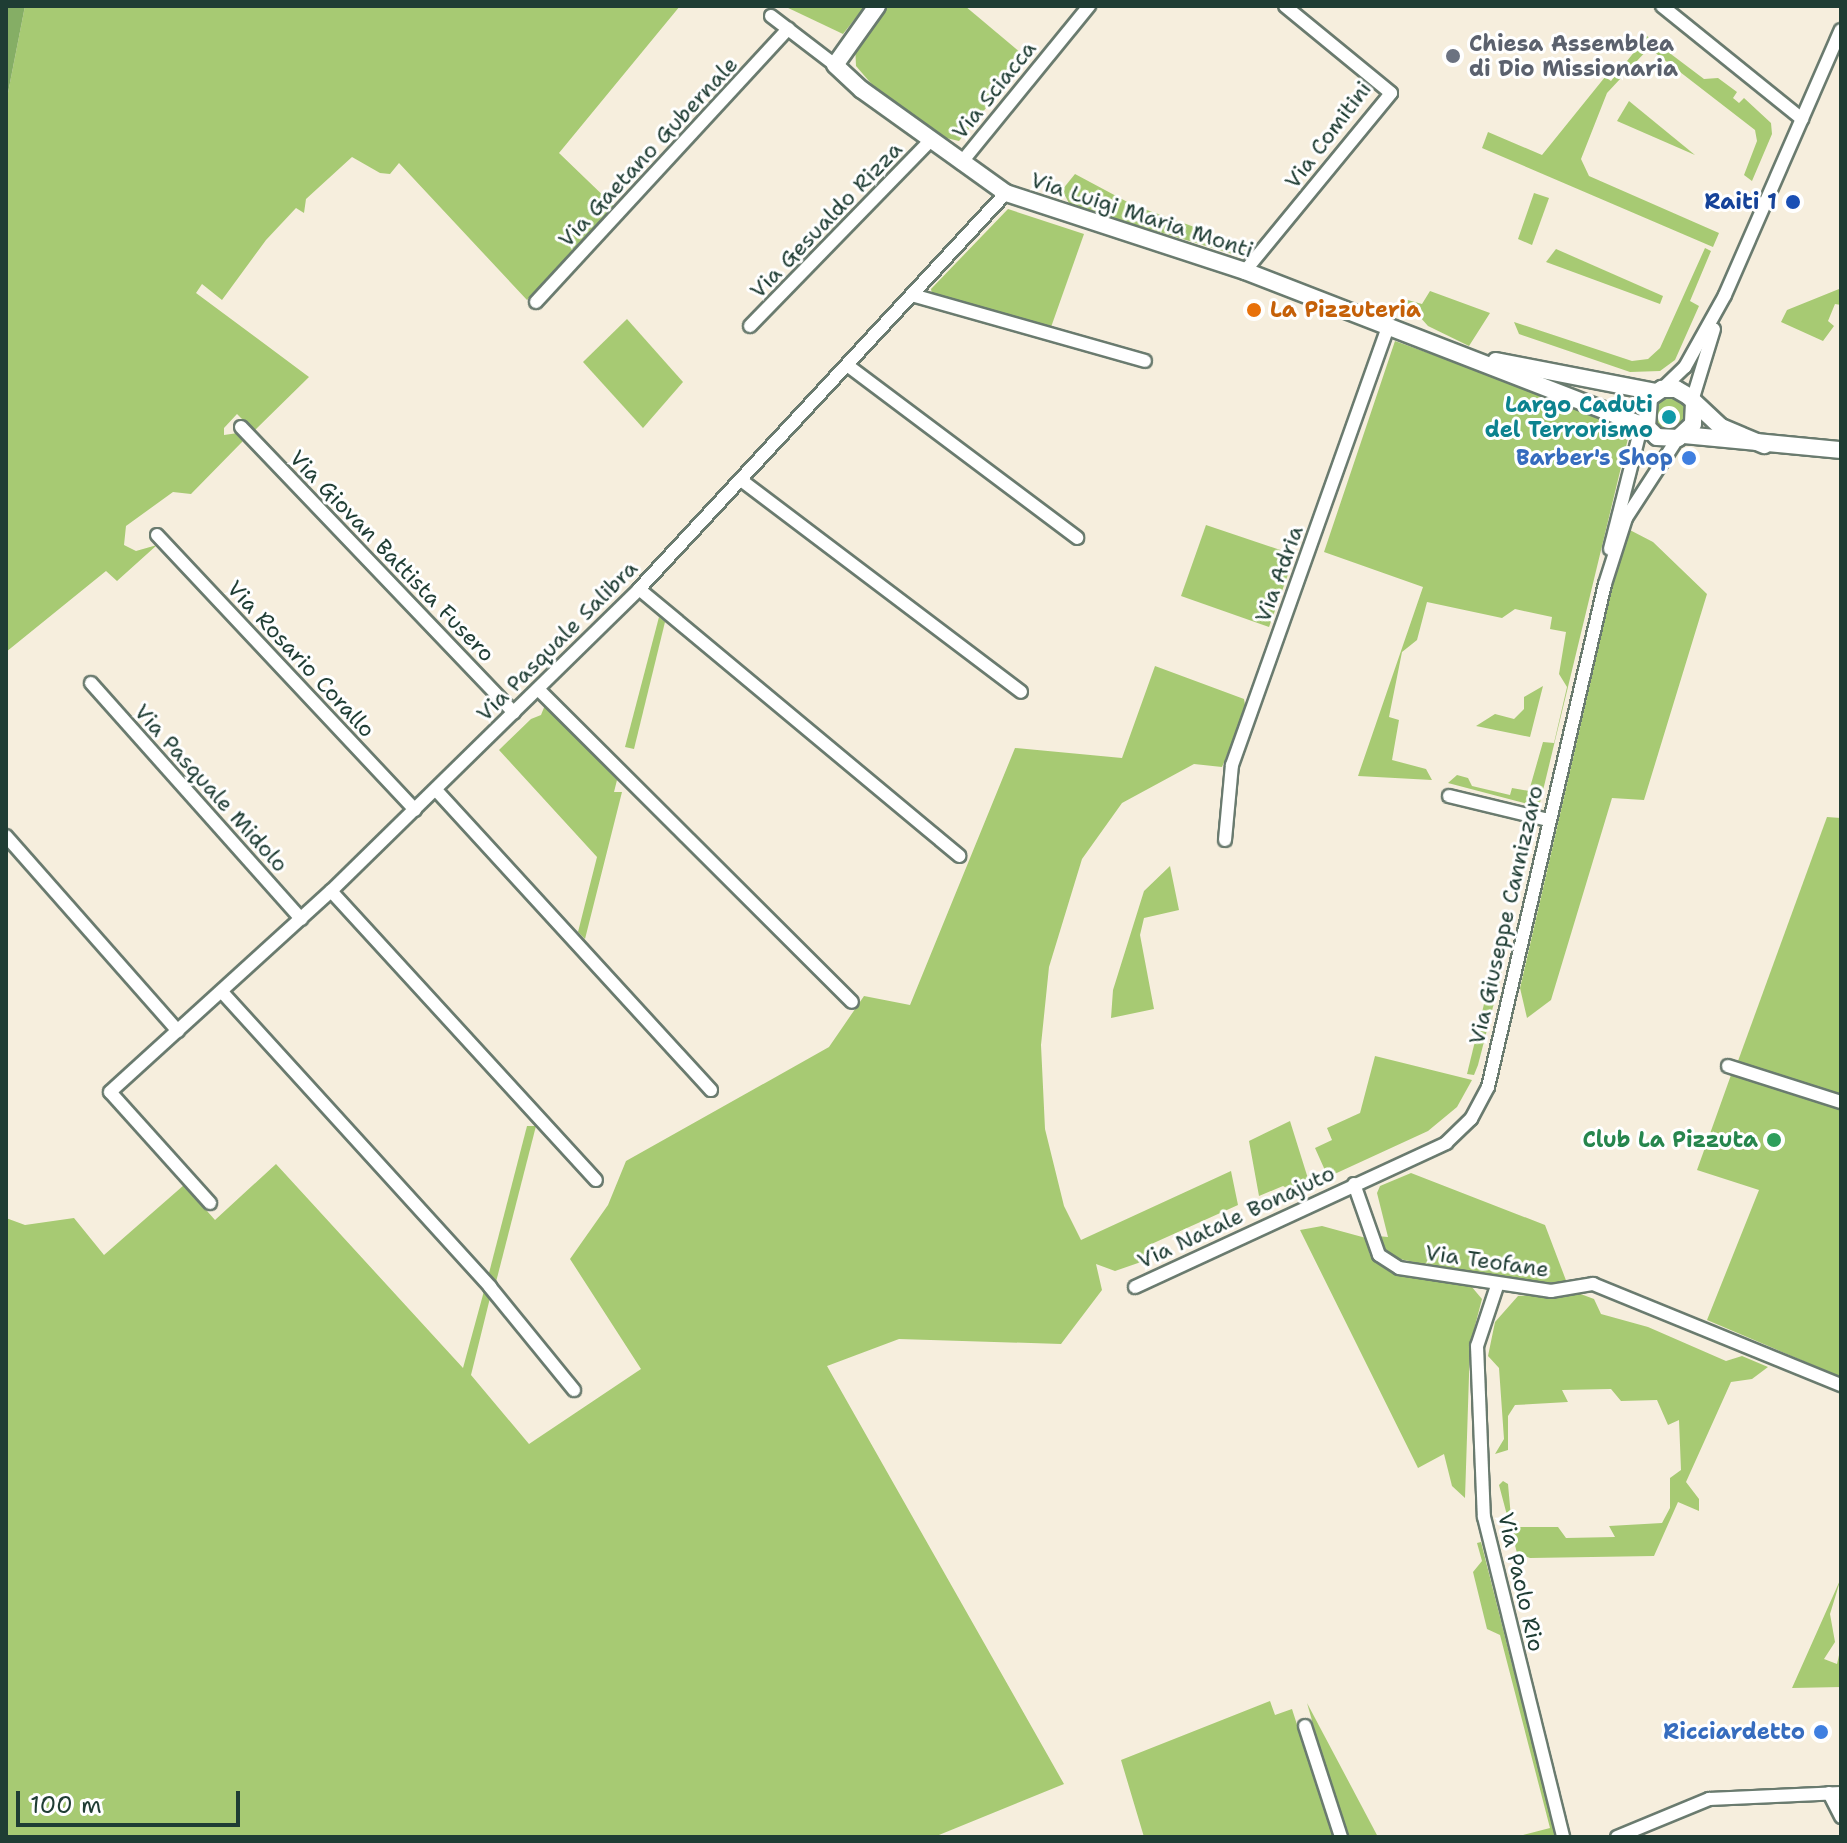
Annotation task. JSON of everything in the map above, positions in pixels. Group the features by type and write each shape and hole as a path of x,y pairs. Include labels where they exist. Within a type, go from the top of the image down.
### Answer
{"street":[{"path":"771,16 835,65 877,6"},
{"name":"Via Sciacca","path":"961,163 1089,6"},
{"name":"Via Comitini","path":"1245,271 1391,93 1285,6"},
{"path":"1662,6 1802,119"},
{"name":"Via Gaetano Gubernale","path":"536,302 788,29"},
{"path":"1605,584 1612,533 1645,422 1659,391 1685,367 1725,295 1841,30"},
{"name":"Via Luigi Maria Monti","path":"835,65 930,141 1006,193 1245,271 1465,355"},
{"name":"Via Gesualdo Rizza","path":"750,326 930,141"},
{"name":"Via Pasquale Salibra","path":"210,1203 110,1092 331,891 639,589 1006,193"},
{"path":"912,295 1145,361"},
{"path":"1605,584 1626,518 1695,418 1693,402 1725,295"},
{"name":"Via Adria","path":"1225,840 1232,765 1389,325"},
{"path":"1465,355 1659,391 1676,389 1721,427 1764,445"},
{"path":"1465,355 1544,390 1645,422 1657,437 1841,450"},
{"path":"847,365 1077,538"},
{"name":"Via Giovan Battista Fusero","path":"241,427 514,713"},
{"path":"741,480 1021,692"},
{"name":"Via Rosario Corallo","path":"157,535 415,810"},
{"name":"Via Giuseppe Cannizzaro","path":"1354,1184 1446,1143 1471,1119 1488,1087 1605,584"},
{"path":"639,589 959,856"},
{"name":"Via Pasquale Midolo","path":"91,683 301,919"},
{"path":"538,689 852,1002"},
{"path":"436,790 711,1090"},
{"path":"1449,796 1548,820"},
{"path":"6,836 178,1031"},
{"path":"331,891 596,1180"},
{"path":"222,992 490,1287 574,1390"},
{"path":"1728,1066 1841,1102"},
{"name":"Via Teofane","path":"1354,1184 1379,1255 1387,1263 1497,1286 1551,1291 1593,1284 1841,1385"},
{"name":"Via Natale Bonajuto","path":"1135,1287 1354,1184"},
{"name":"Via Paolo Rio","path":"1497,1286 1477,1346 1484,1517 1563,1837"},
{"path":"1305,1726 1341,1837"},
{"path":"1617,1837 1709,1799 1835,1793 1841,1817"}],"green space":[{"path":"6,6 25,6 6,103"},
{"path":"25,6 680,6 559,153 614,206 527,300 399,163 390,174 380,173 352,157 306,199 304,213 296,208 266,240 222,300 202,284 196,293 309,377 254,431 237,414 224,428 224,435 238,433 243,441 191,494 173,492 126,526 124,545 136,551 157,545 117,581 106,571 6,652 6,103"},
{"path":"784,6 865,6 843,34"},
{"path":"886,6 965,6 1027,58 959,141 942,137 875,88 856,66 855,43"},
{"path":"1647,36 1704,79 1718,78 1737,92 1733,98 1739,103 1744,98 1771,123 1772,134 1752,181 1744,175 1757,141 1755,130 1649,48 1607,93 1581,159 1589,176 1719,233 1713,247 1482,148 1488,132 1542,155 1605,77 1611,81"},
{"path":"1629,101 1695,155 1617,121"},
{"path":"1075,174 1133,205 1253,248 1239,256 1070,205 1062,190"},
{"path":"1534,193 1549,198 1532,245 1518,239"},
{"path":"1008,209 1084,234 1050,330 932,294 931,289"},
{"path":"1705,248 1711,251 1690,301 1699,306 1675,360 1660,371 1630,372 1519,334 1514,322 1632,361 1648,359 1660,348"},
{"path":"1556,249 1663,296 1660,304 1546,262"},
{"path":"1839,289 1841,305 1835,304 1828,321 1834,326 1823,341 1781,322 1787,310"},
{"path":"1430,291 1490,313 1469,346 1428,326 1404,299 1422,304"},
{"path":"627,319 683,382 643,428 583,362"},
{"path":"1395,341 1631,426 1539,807 1448,783 1457,775 1468,778 1472,786 1510,795 1512,788 1529,791 1543,742 1554,743 1567,687 1559,674 1566,632 1550,629 1552,617 1515,609 1502,618 1427,602 1417,640 1402,652 1389,717 1399,720 1392,760 1426,769 1432,780 1358,776 1423,587 1324,552"},
{"path":"1670,398 1681,403 1686,414 1681,425 1670,430 1659,425 1654,414 1659,403"},
{"path":"1206,525 1295,555 1269,627 1181,596"},
{"path":"1626,528 1653,542 1707,594 1644,800 1612,798 1551,1000 1527,1018 1520,988"},
{"path":"659,617 665,622 634,749 625,747"},
{"path":"1155,666 1244,699 1246,710 1222,767 1194,764 1122,803 1082,859 1049,967 1041,1045 1045,1129 1064,1206 1081,1240 1231,1171 1238,1205 1147,1246 1141,1262 1115,1271 1096,1264 1102,1290 1061,1344 899,1339 827,1366 1064,1784 934,1837 6,1837 6,1218 25,1225 74,1218 104,1255 184,1185 215,1220 276,1164 463,1368 484,1291 490,1298 471,1375 529,1444 641,1369 570,1259 608,1205 626,1161 829,1047 864,996 910,1005 1015,748 1122,758"},
{"path":"1543,686 1530,737 1476,726 1495,714 1514,719 1524,709 1524,697"},
{"path":"545,705 617,780 614,792 622,792 585,939 578,932 597,857 499,750 531,719 541,715"},
{"path":"1827,817 1841,818 1841,1095 1738,1061"},
{"path":"1170,866 1179,910 1144,918 1140,935 1154,1009 1111,1018 1113,990 1144,891"},
{"path":"1494,963 1502,972 1478,1065 1474,1075 1467,1074"},
{"path":"1375,1056 1472,1080 1457,1107 1428,1131 1328,1177 1315,1148 1332,1140 1327,1128 1360,1113"},
{"path":"1731,1075 1841,1110 1841,1377 1707,1320 1759,1190 1697,1170"},
{"path":"1290,1121 1310,1185 1295,1192 1283,1186 1259,1196 1249,1141"},
{"path":"527,1126 536,1126 496,1282 489,1273"},
{"path":"1411,1173 1545,1225 1567,1283 1499,1280 1390,1257 1377,1236 1388,1237 1377,1193 1380,1186"},
{"path":"1322,1226 1366,1238 1370,1255 1395,1274 1471,1286 1482,1299 1470,1345 1465,1498 1452,1486 1444,1454 1418,1468 1300,1230"},
{"path":"1578,1293 1594,1299 1601,1314 1648,1327 1726,1361 1742,1356 1768,1367 1752,1379 1731,1382 1686,1482 1699,1499 1699,1511 1678,1502 1654,1556 1530,1558 1517,1553 1499,1485 1503,1481 1508,1484 1511,1517 1520,1527 1558,1527 1566,1538 1615,1537 1609,1526 1662,1523 1670,1508 1670,1478 1681,1470 1679,1420 1668,1425 1657,1400 1621,1401 1611,1389 1562,1390 1568,1402 1515,1405 1508,1416 1508,1450 1495,1454 1504,1439 1499,1368 1488,1356 1495,1322 1518,1296"},
{"path":"1481,1542 1554,1837 1515,1837 1550,1828 1500,1635 1487,1629 1473,1572 1482,1561 1477,1543"},
{"path":"1841,1578 1830,1614 1835,1642 1824,1659 1837,1664 1841,1646 1841,1687 1792,1688"},
{"path":"1270,1701 1275,1715 1292,1709 1333,1837 1144,1837 1121,1760"},
{"path":"1307,1703 1378,1837 1345,1836"}],"place":[{"name":"Chiesa Assemblea di Dio Missionaria","path":"1453,56"},
{"name":"Raiti 1","path":"1793,202"},
{"name":"La Pizzuteria","path":"1254,310"},
{"name":"Largo Caduti del Terrorismo","path":"1669,417"},
{"name":"Barber's Shop","path":"1689,458"},
{"name":"Club La Pizzuta","path":"1774,1140"},
{"name":"Ricciardetto","path":"1821,1732"}]}
